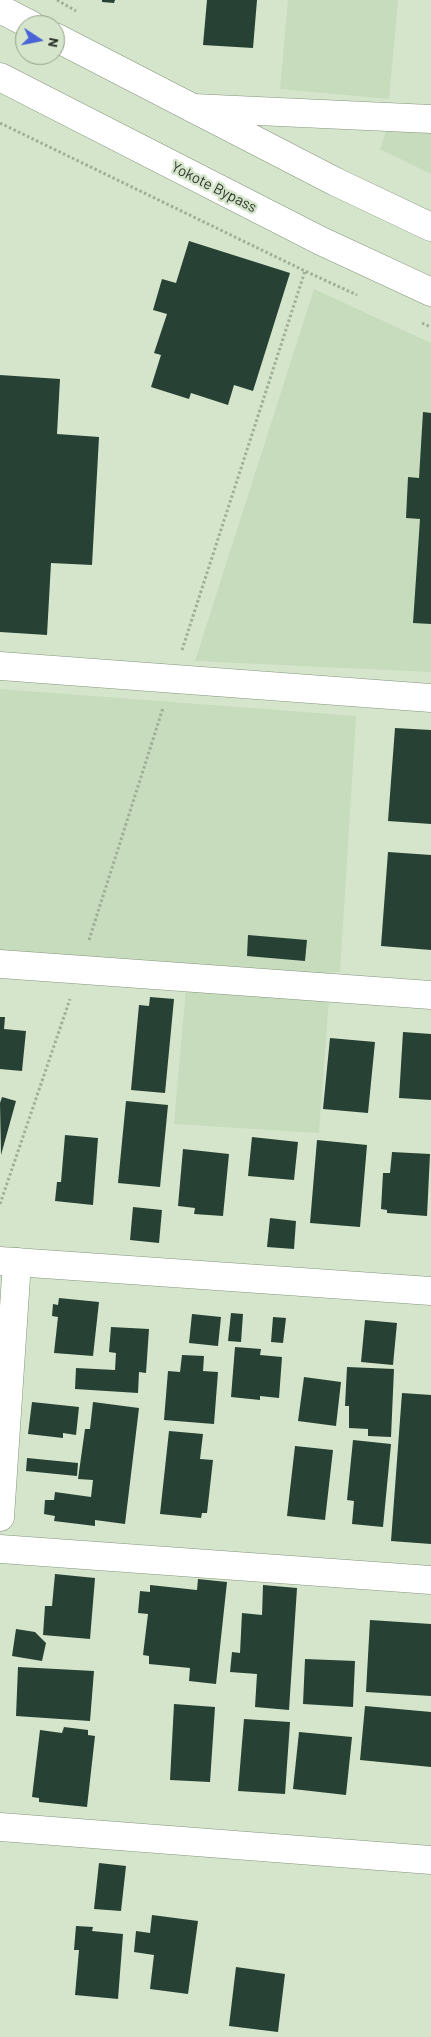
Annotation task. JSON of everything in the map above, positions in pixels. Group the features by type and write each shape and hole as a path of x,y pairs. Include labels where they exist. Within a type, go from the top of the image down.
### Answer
{"main road":[{"path":"0,9 15,17"},
{"path":"65,42 336,182 431,227"},
{"name":"Yokote Bypass","path":"0,77 321,241 431,292"},
{"path":"193,108 431,119"},
{"path":"0,666 431,698"},
{"path":"0,964 431,995"},
{"path":"0,1517 8,1262 431,1291"},
{"path":"0,1549 431,1580"},
{"path":"0,1827 431,1860"}],"path":[{"path":"0,123 362,297"},
{"path":"172,679 305,271"},
{"path":"414,319 431,327"}],"shaded area":[{"path":"288,0 398,0 389,99 280,89"},
{"path":"386,131 431,133 431,174 380,149"},
{"path":"314,289 431,343 431,672 195,661"},
{"path":"0,689 356,716 340,972 331,972 319,1133 174,1124 188,965 0,951"}],"building":[{"path":"102,0 115,0 114,3 102,2"},
{"path":"207,0 257,0 253,48 203,45"},
{"path":"189,241 290,273 253,391 234,385 228,405 191,393 189,399 151,387 161,355 154,353 167,314 153,310 162,279 176,283"},
{"path":"0,375 60,379 57,434 99,437 92,565 51,563 47,635 0,632"},
{"path":"423,412 431,413 431,624 413,623 420,519 406,518 408,477 419,478"},
{"path":"395,728 431,730 431,824 388,821"},
{"path":"388,852 431,855 431,950 381,946"},
{"path":"248,935 307,940 305,961 247,956"},
{"path":"150,997 174,999 165,1093 131,1090 139,1005 149,1006"},
{"path":"0,1017 5,1017 4,1029 26,1031 22,1071 0,1069"},
{"path":"403,1032 431,1034 431,1100 399,1098"},
{"path":"330,1038 375,1042 368,1113 323,1109"},
{"path":"2,1097 16,1101 1,1155 0,1103"},
{"path":"126,1101 168,1105 160,1187 118,1183"},
{"path":"65,1135 98,1138 93,1205 55,1201 57,1182 61,1182"},
{"path":"252,1137 298,1142 294,1180 248,1176"},
{"path":"317,1140 367,1145 360,1227 310,1223"},
{"path":"183,1149 229,1154 223,1216 194,1214 195,1208 178,1206"},
{"path":"392,1152 430,1154 427,1216 387,1213 387,1210 381,1209 383,1173 390,1173"},
{"path":"133,1207 162,1210 159,1243 130,1240"},
{"path":"270,1218 296,1221 294,1249 267,1247"},
{"path":"59,1298 99,1302 93,1356 54,1353 58,1317 52,1316 53,1304 58,1305"},
{"path":"231,1313 243,1314 241,1342 228,1341"},
{"path":"192,1314 221,1317 218,1346 189,1343"},
{"path":"273,1317 286,1318 283,1343 271,1342"},
{"path":"365,1320 397,1323 393,1365 361,1362"},
{"path":"111,1327 149,1329 146,1373 139,1372 138,1393 75,1389 76,1368 115,1370 116,1353 109,1352"},
{"path":"235,1347 261,1349 260,1355 282,1357 279,1398 260,1396 260,1400 231,1397"},
{"path":"182,1355 204,1356 203,1371 218,1372 214,1424 164,1420 168,1371 180,1372"},
{"path":"347,1367 394,1369 391,1437 368,1436 368,1429 349,1428 349,1406 345,1406"},
{"path":"304,1377 341,1382 336,1426 298,1421"},
{"path":"402,1393 431,1395 431,1544 391,1541"},
{"path":"32,1402 79,1407 76,1435 63,1433 63,1438 28,1434"},
{"path":"93,1402 139,1408 125,1524 95,1520 95,1526 54,1521 55,1516 44,1514 45,1500 54,1500 55,1492 91,1497 93,1480 78,1479 85,1429 90,1429"},
{"path":"169,1431 203,1434 200,1459 213,1460 207,1513 202,1513 201,1518 160,1514"},
{"path":"353,1440 391,1444 383,1527 352,1524 354,1501 347,1500"},
{"path":"295,1446 333,1450 325,1520 287,1516"},
{"path":"27,1458 78,1463 77,1476 26,1471"},
{"path":"55,1574 95,1578 90,1639 43,1635 45,1606 52,1606"},
{"path":"198,1579 227,1582 216,1684 189,1681 190,1668 149,1664 149,1656 143,1655 148,1614 138,1613 140,1591 150,1592 150,1585 197,1590"},
{"path":"263,1585 297,1588 289,1710 255,1707 257,1674 230,1672 232,1652 240,1653 242,1613 262,1615"},
{"path":"370,1620 431,1624 431,1696 366,1692"},
{"path":"16,1629 35,1632 46,1643 42,1661 12,1656"},
{"path":"305,1659 355,1661 353,1707 303,1704"},
{"path":"18,1667 94,1671 90,1721 16,1716"},
{"path":"174,1704 215,1707 210,1782 170,1780"},
{"path":"365,1706 431,1712 431,1767 360,1760"},
{"path":"244,1719 290,1722 285,1794 238,1791"},
{"path":"64,1727 88,1730 88,1735 95,1736 87,1807 39,1802 39,1798 32,1797 40,1730 62,1733"},
{"path":"299,1732 352,1737 346,1795 293,1789"},
{"path":"99,1863 126,1866 121,1911 94,1909"},
{"path":"152,1915 198,1921 188,1994 150,1989 154,1955 134,1952 136,1931 150,1933"},
{"path":"76,1926 93,1927 92,1931 123,1934 118,1999 75,1995 79,1950 74,1950"},
{"path":"236,1967 285,1974 278,2032 229,2026"}]}
